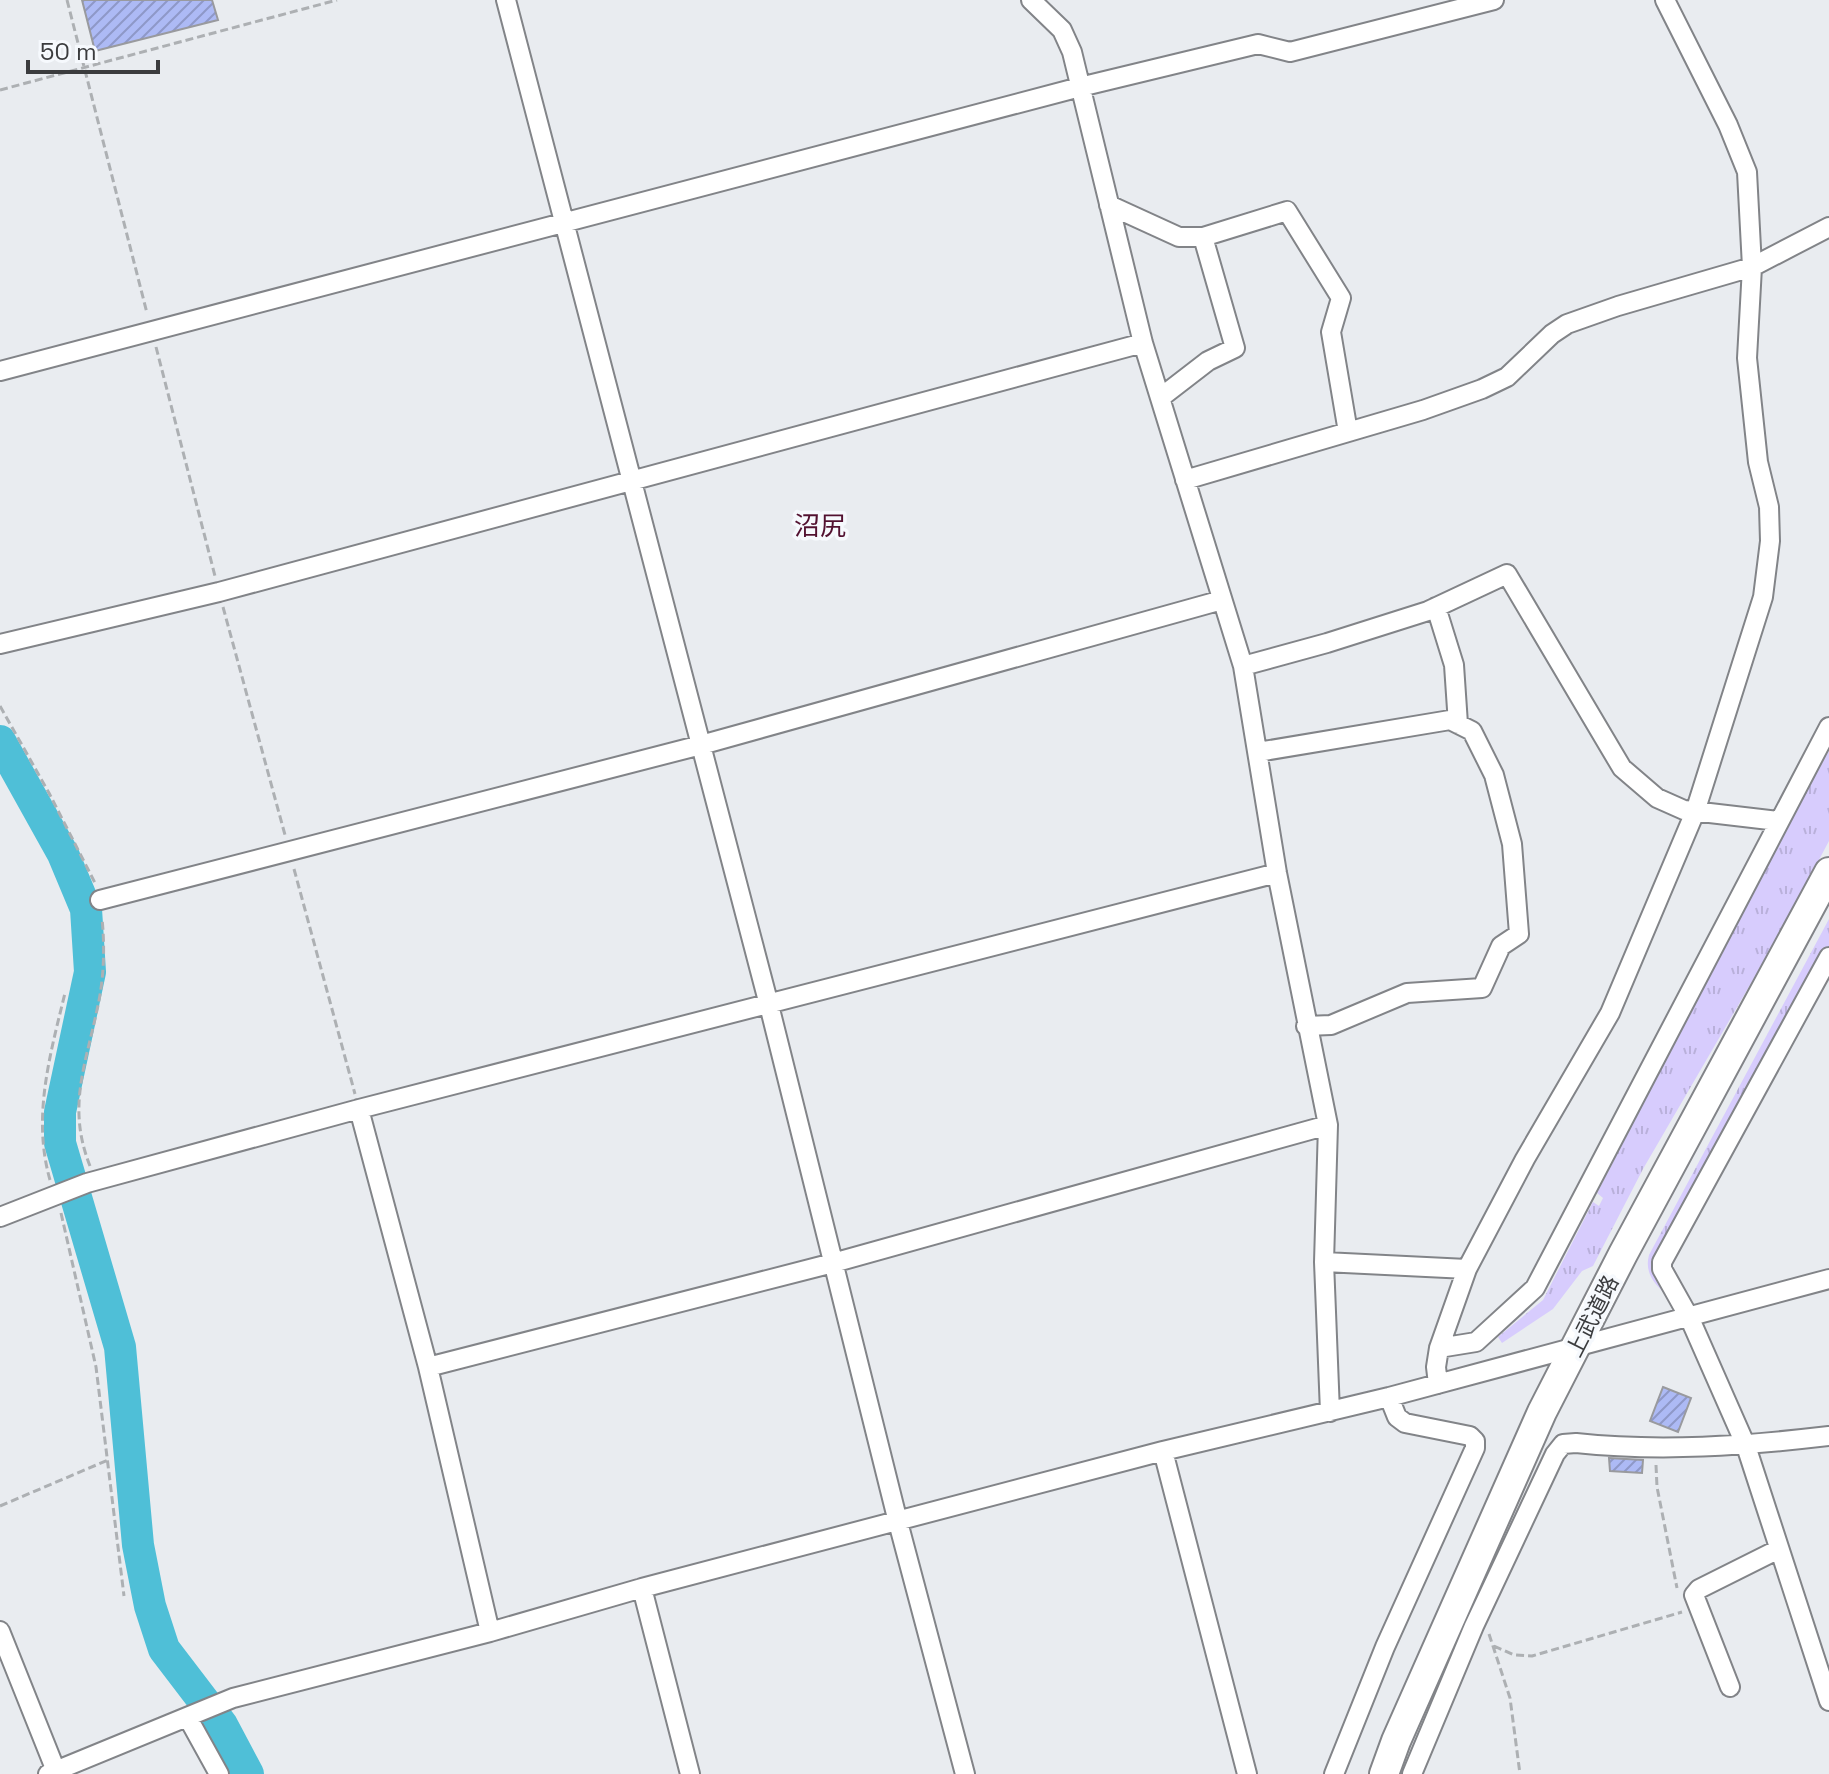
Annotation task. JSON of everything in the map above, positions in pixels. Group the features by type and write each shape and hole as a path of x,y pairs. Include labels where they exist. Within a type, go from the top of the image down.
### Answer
{"highway":[{"name":"上武道路","path":"1384,1774 1542,1412 1829,872"}],"street":[{"path":"506,0 769,1005 898,1522 965,1774"},
{"path":"1031,0 1050,16 1068,39 1143,343 1243,666 1277,873 1328,1125 1324,1262 1330,1412"},
{"path":"0,371 1080,87 1258,44 1290,52 1494,0"},
{"path":"1438,1384 1436,1367 1439,1348 1467,1269 1525,1159 1610,1013 1695,812 1763,597 1769,555 1769,507 1758,462 1747,358 1752,267 1747,172 1728,125 1665,0"},
{"path":"1109,205 1179,237 1203,237 1287,211 1341,298 1331,332 1348,432"},
{"path":"1185,480 1423,410 1507,377 1552,334 1567,324 1752,267 1829,227"},
{"path":"1160,398 1208,361 1235,348 1203,237"},
{"path":"0,644 219,592 1143,343"},
{"path":"1243,666 1327,643 1436,607 1507,574 1622,768 1657,798 1684,810 1778,821"},
{"path":"100,900 701,745 1222,600"},
{"path":"1436,607 1454,665 1458,724"},
{"path":"1258,752 1450,720 1472,731 1494,775 1512,844 1519,934 1501,946 1482,988 1407,993 1331,1025 1306,1026"},
{"path":"1439,1348 1476,1342 1535,1288 1829,727"},
{"path":"0,1217 93,1182 359,1109 1277,873"},
{"path":"1829,957 1662,1262 1662,1269 1690,1319 1746,1446 1829,1701"},
{"path":"359,1109 428,1367 490,1632"},
{"path":"428,1367 833,1263 1328,1125"},
{"path":"1324,1262 1467,1269"},
{"path":"0,1631 52,1772 233,1698 1163,1451 1330,1412 1690,1319 1829,1279"},
{"path":"1334,1774 1385,1647 1475,1448 1475,1441 1470,1436 1405,1423 1397,1417 1389,1397"},
{"path":"1412,1774 1474,1626 1559,1448 1568,1442 1654,1448 1746,1446 1829,1436"},
{"path":"1163,1451 1247,1774"},
{"path":"1730,1687 1696,1601 1699,1589 1779,1549"},
{"path":"642,1588 690,1774"},
{"path":"191,1716 219,1774"}],"path":[{"path":"67,0 219,592 359,1109"},
{"path":"0,90 337,0"},
{"path":"0,706 89,869 100,900 104,968 98,1008 79,1080 77,1114 93,1182"},
{"path":"65,993 42,1098 42,1132 47,1171 58,1193 96,1367 124,1596"},
{"path":"1654,1448 1657,1487 1677,1587 1682,1594 1696,1601"},
{"path":"0,1506 108,1460"},
{"path":"1494,1646 1514,1655 1532,1656 1696,1601"},
{"path":"1474,1626 1489,1633 1494,1646 1510,1698 1520,1774"}],"green space":[{"path":"1829,751 1829,841 1779,935 1643,1169 1593,1266 1582,1271 1553,1309 1502,1343 1498,1337 1543,1300 1593,1202 1599,1206 1603,1198 1597,1193 1790,820"},
{"path":"1829,919 1829,946 1655,1257 1652,1268 1668,1296 1652,1278 1648,1267 1649,1255"}],"building":[{"path":"82,0 212,0 218,20 95,51"},
{"path":"1663,1387 1691,1398 1678,1432 1650,1421"},
{"path":"1609,1458 1643,1460 1642,1473 1610,1471"}],"waterway":[{"path":"0,741 63,854 86,909 90,972 60,1112 60,1143 120,1347 138,1545 150,1606 164,1649 222,1725 248,1774"}],"district":[{"name":"沼尻","path":"820,526"}]}
